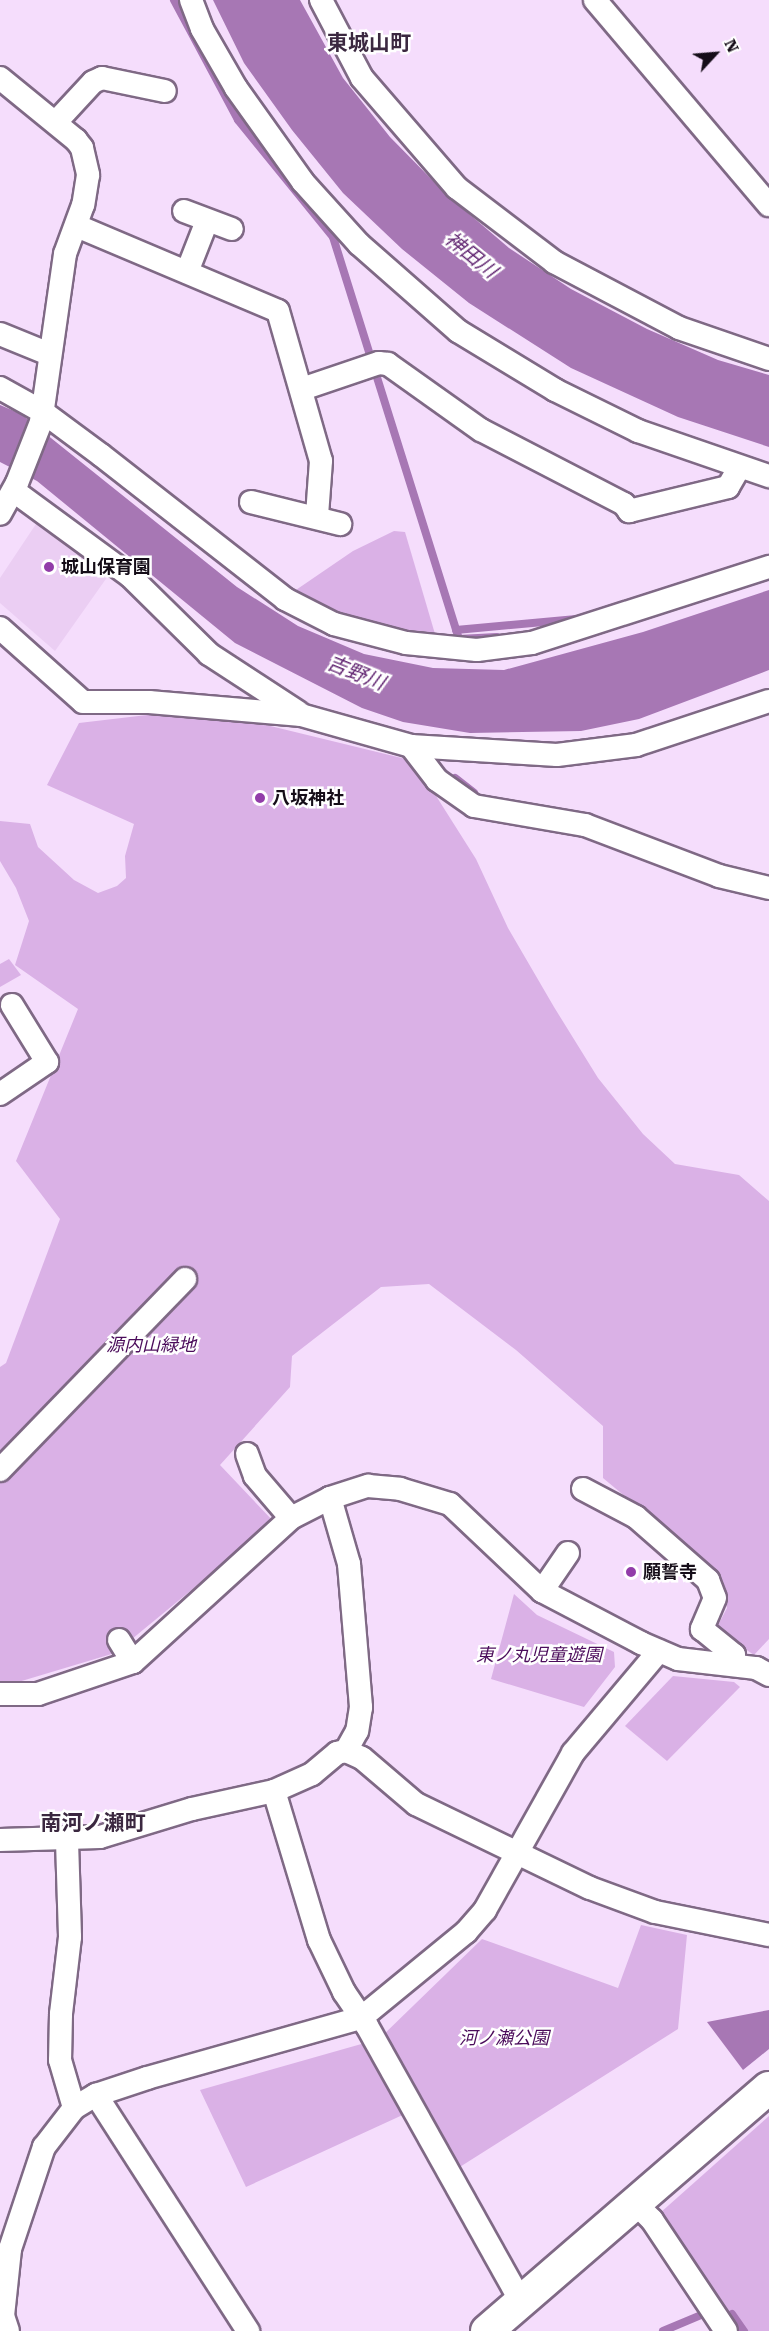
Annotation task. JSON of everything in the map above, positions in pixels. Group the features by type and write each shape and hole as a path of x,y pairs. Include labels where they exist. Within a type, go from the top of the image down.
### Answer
{"street":[{"path":"191,0 202,29 236,87 278,150 359,244 458,331 555,390 638,431 739,468 769,476"},
{"path":"321,0 362,78 458,188 554,262 680,328 769,359"},
{"path":"595,0 769,205"},
{"path":"0,78 56,122 82,148 88,166 77,226 65,254 49,354 42,417 8,494 130,576 209,654 301,715"},
{"path":"56,122 102,78 165,90"},
{"path":"184,211 232,229"},
{"path":"187,272 207,221"},
{"path":"77,226 278,311 321,461 317,516"},
{"path":"0,334 49,354"},
{"path":"302,389 373,365 402,372 481,430 624,504 629,511 728,487 739,468"},
{"path":"0,388 285,599 334,624 406,643 477,650 532,643 769,567"},
{"path":"251,502 317,516 340,524"},
{"path":"0,628 83,702 149,702 301,715 411,746 569,754 636,745 769,701"},
{"path":"411,746 437,780 474,806 585,825 719,876 769,888"},
{"path":"0,1094 47,1062 12,1005"},
{"path":"0,1470 185,1279"},
{"path":"247,1454 255,1476 291,1518"},
{"path":"0,1694 38,1694 133,1662 291,1518 330,1498 368,1486 400,1489 450,1504 542,1591 659,1651 678,1659 756,1668 769,1675"},
{"path":"583,1489 636,1517 708,1580 716,1599 702,1629 734,1655 733,1665"},
{"path":"330,1498 349,1564 361,1707 357,1731 346,1751"},
{"path":"542,1591 568,1552"},
{"path":"119,1640 133,1662"},
{"path":"8,2331 3,2316 10,2249 44,2147 74,2108 96,2095 361,2018 466,1932 485,1910 573,1753 659,1651"},
{"path":"0,1840 68,1841 100,1837 192,1809 274,1791 312,1774 337,1753 346,1751 362,1758 416,1804 590,1888 655,1912 769,1935"},
{"path":"274,1791 319,1940 344,1992 361,2018 521,2301"},
{"path":"68,1841 70,1937 61,2014 60,2061 74,2108"},
{"path":"487,2331 769,2088"},
{"path":"96,2095 248,2331"},
{"path":"635,2203 666,2240 726,2331"}],"shaded area":[{"path":"40,518 108,576 55,651 0,603 0,578"}],"green space":[{"path":"394,531 405,532 435,634 418,640 336,614 293,592 353,551"},
{"name":"源内山緑地","path":"221,714 414,761 476,859 508,928 554,1007 598,1078 643,1134 675,1164 739,1175 769,1201 769,1639 754,1655 716,1629 727,1608 722,1587 693,1553 603,1478 603,1426 516,1350 429,1284 381,1287 292,1356 290,1387 220,1465 274,1522 115,1653 15,1683 0,1682 0,1367 6,1363 60,1219 16,1161 78,1009 15,965 29,921 16,888 0,861 0,821 30,824 38,847 74,880 98,893 117,886 126,878 125,856 134,824 47,785 79,723 147,715"},
{"path":"9,959 21,975 0,987 0,964"},
{"name":"東ノ丸児童遊園","path":"514,1594 537,1615 614,1652 615,1667 584,1707 491,1679"},
{"path":"673,1676 734,1682 740,1687 667,1761 625,1726"},
{"name":"河ノ瀬公園","path":"641,1925 687,1935 678,2029 455,2170 420,2107 246,2187 200,2090 379,2039 482,1939 618,1988"},
{"path":"769,2116 769,2331 735,2331 660,2213"}],"water":[{"name":"神田川","path":"213,0 300,0 343,78 390,137 447,195 509,248 571,289 647,329 718,360 769,375 769,447 678,417 571,368 469,303 402,249 343,193 292,130 244,63"},
{"name":"吉野川","path":"0,405 21,414 237,587 298,626 364,654 433,668 504,670 643,632 769,590 769,670 639,719 581,731 470,733 403,722 362,708 235,643 37,481 0,462"},
{"path":"769,2010 769,2049 743,2070 707,2022"}],"waterway":[{"path":"174,0 238,120 333,237 459,639 497,637"},
{"path":"456,630 577,619"},
{"path":"455,778 474,793"},
{"path":"732,2314 744,2331"},
{"path":"663,2331 701,2315"}],"place":[{"name":"城山保育園","path":"49,567"},
{"name":"八坂神社","path":"260,798"},
{"name":"願誓寺","path":"631,1572"}],"district":[{"name":"東城山町","path":"369,43"},
{"name":"南河ノ瀬町","path":"93,1823"}]}
